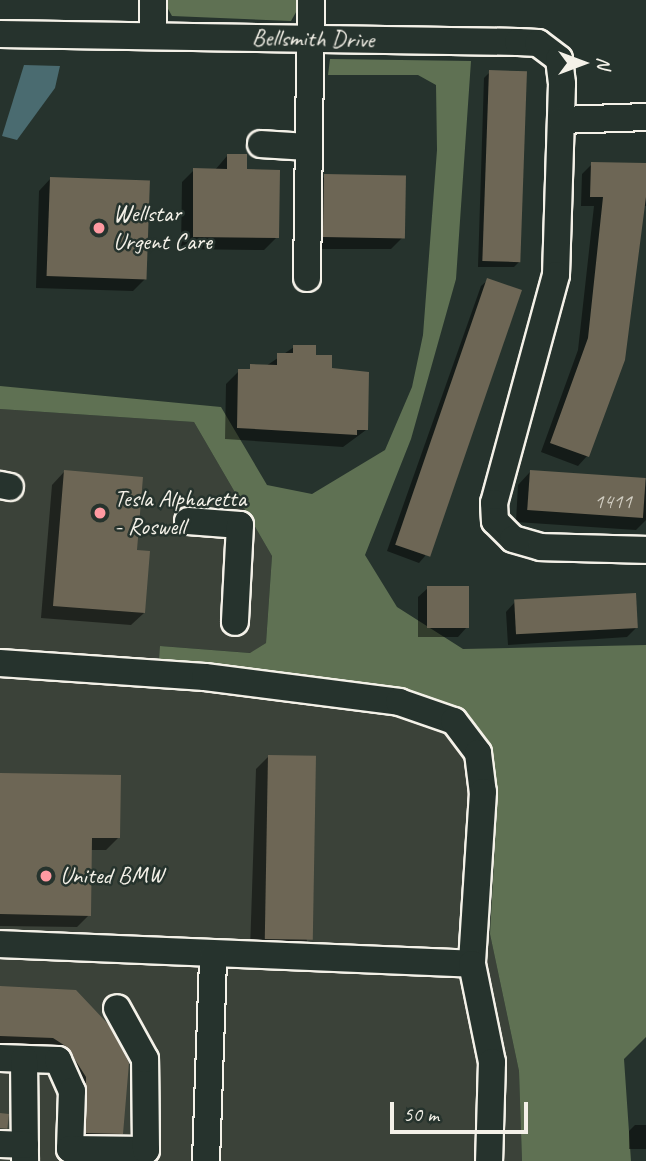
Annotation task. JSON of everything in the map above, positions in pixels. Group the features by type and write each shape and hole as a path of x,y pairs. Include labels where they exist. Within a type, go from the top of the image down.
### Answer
{"street":[{"path":"153,0 153,36"},
{"path":"307,278 311,0"},
{"name":"Bellsmith Drive","path":"0,34 538,43 559,59 561,120 556,275 494,503 495,521 513,539 541,547 646,550"},
{"path":"561,120 646,117"},
{"path":"261,144 307,147"},
{"path":"188,521 240,525 235,622"},
{"path":"0,663 205,677 399,702 454,721 478,753 483,792 472,964 492,1062 489,1161"},
{"path":"0,944 214,956 472,964"},
{"path":"206,1161 214,956"},
{"path":"17,1150 28,1110 11,1100 12,1058 58,1060 72,1091 70,1149 146,1150 145,1059 117,1008"}],"shaded area":[{"path":"0,409 194,422 272,556 266,643 251,653 160,646 160,661 385,689 488,749 497,807 490,934 519,1071 522,1161 0,1161"}],"green space":[{"path":"163,0 303,0 291,21 172,16"},
{"path":"330,59 471,61 456,279 411,439 365,555 397,607 463,649 646,645 646,1037 624,1059 631,1161 522,1161 519,1071 490,934 497,807 488,749 464,715 159,661 160,646 250,653 266,643 272,556 194,422 0,409 0,386 221,407 267,485 312,494 385,450 412,387 423,335 437,150 436,85 418,75 328,75"}],"water":[{"path":"24,65 60,66 55,88 17,140 2,136"}],"building":[{"path":"489,70 527,71 520,262 482,261"},
{"path":"227,154 247,154 247,169 280,170 279,238 193,237 193,168 227,169"},
{"path":"591,162 646,163 646,197 625,360 589,457 550,443 588,338 603,197 590,197"},
{"path":"324,174 406,175 405,238 323,237"},
{"name":"Wellstar Urgent Care","path":"50,177 150,180 146,279 47,276"},
{"path":"487,278 522,290 430,557 395,545"},
{"path":"293,345 316,345 316,355 332,355 332,368 369,372 368,430 357,430 357,435 237,428 238,369 250,369 250,364 277,365 277,353 293,353"},
{"name":"Tesla Alpharetta - Roswell","path":"64,470 143,477 137,550 150,551 145,613 53,606"},
{"path":"530,470 646,478 643,518 527,510"},
{"path":"427,586 469,586 469,628 427,628"},
{"path":"636,593 638,628 516,634 514,599"},
{"path":"268,755 316,756 313,940 265,939"},
{"name":"United BMW","path":"0,773 121,775 120,838 92,838 91,916 0,914"},
{"path":"0,986 76,990 109,1025 129,1063 123,1134 86,1133 86,1077 67,1047 53,1038 0,1036"},
{"path":"0,1113 9,1114 7,1129 0,1128"}],"place":[{"name":"Wellstar Urgent Care","path":"99,228"},
{"name":"Tesla Alpharetta - Roswell","path":"100,513"},
{"name":"United BMW","path":"46,876"}]}
